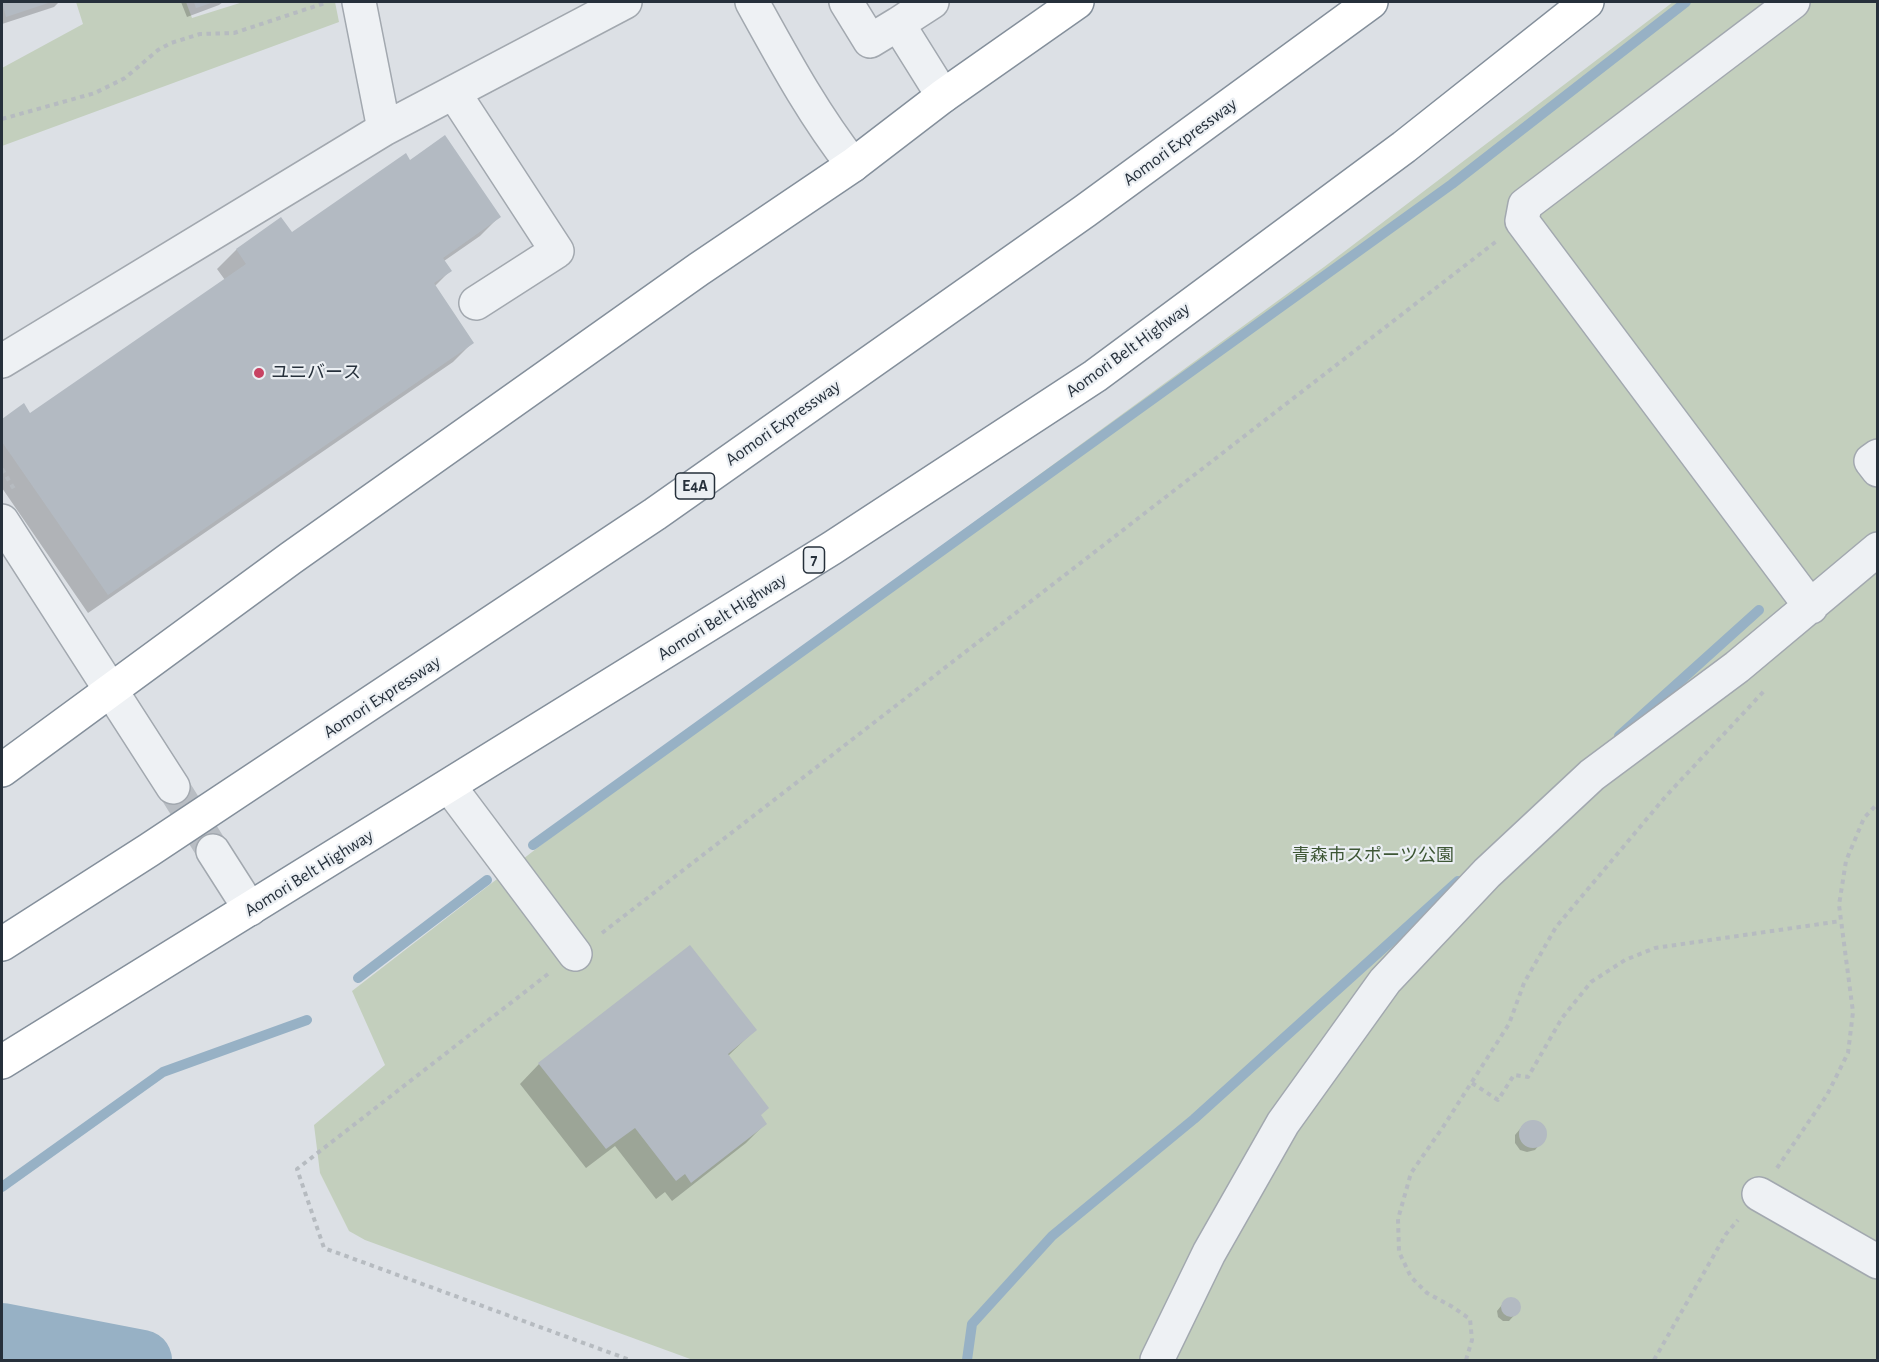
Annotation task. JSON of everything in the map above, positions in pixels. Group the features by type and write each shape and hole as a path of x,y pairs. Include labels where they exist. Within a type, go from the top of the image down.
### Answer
{"highway":[{"name":"Aomori Expressway","path":"2,944 159,844 655,514 1085,211 1371,2"},
{"name":"Aomori Belt Highway","path":"2,1062 832,548 1095,376 1404,147 1587,2"},
{"path":"2,770 291,558 651,303 853,165 1056,7"}],"street":[{"path":"359,2 384,129"},
{"path":"2,361 384,129 625,2"},
{"path":"752,2 798,86 853,165"},
{"path":"846,2 870,41 932,2"},
{"path":"1793,2 1525,205 1522,222 1811,607"},
{"path":"898,24 943,96"},
{"path":"454,93 557,251 476,303"},
{"path":"1878,456 1871,461 1878,470"},
{"path":"2,521 173,787"},
{"path":"1156,1360 1209,1253 1283,1123 1385,981 1487,873 1592,775 1737,667 1878,549"},
{"path":"449,786 575,954"},
{"path":"213,852 250,909"},
{"path":"1759,1194 1878,1262"}],"path":[{"path":"2,119 95,93 125,78 158,50 171,43 200,34 234,33 329,2"},
{"path":"630,1360 324,1248 297,1169 1522,222"},
{"path":"1466,1360 1472,1340 1470,1319 1427,1293 1411,1277 1399,1252 1398,1219 1411,1173 1509,1024 1524,983 1556,927 1666,796 1769,686"},
{"path":"1654,1360 1726,1234 1759,1194 1827,1095 1848,1053 1853,1012 1839,905 1846,861 1864,818 1878,803"},
{"path":"1472,1083 1498,1100 1514,1075 1528,1077 1562,1018 1591,982 1625,960 1655,948 1842,921"}],"green space":[{"path":"76,2 186,2 192,18 243,2 335,2 339,22 2,146 2,68 83,24"},
{"name":"青森市スポーツ公園","path":"1673,2 1877,2 1877,1360 693,1360 365,1240 349,1231 320,1173 314,1125 385,1065 352,991 567,825 892,582 1324,267"}],"building":[{"path":"2,2 51,2 6,17"},
{"path":"194,2 214,2 196,8"},
{"name":"ユニバース","path":"445,135 501,217 443,258 452,271 434,283 474,343 108,595 2,442 2,419 24,403 30,413 246,264 236,249 281,217 292,232 406,153 410,160"},
{"path":"690,945 757,1030 728,1054 769,1108 761,1115 767,1124 691,1183 685,1174 676,1181 635,1128 606,1149 538,1063"},
{"path":"1533,1120 1543,1124 1547,1134 1543,1144 1533,1148 1523,1144 1519,1134 1523,1124"},
{"path":"1511,1297 1518,1300 1521,1307 1518,1314 1511,1317 1504,1314 1501,1307 1504,1300"}],"waterway":[{"path":"533,845 1452,184 1686,2"},
{"path":"1619,736 1759,610"},
{"path":"358,978 487,880"},
{"path":"967,1360 972,1324 1052,1236 1194,1119 1458,881"},
{"path":"2,1187 163,1072 307,1020"},
{"path":"2,1333 142,1360"}],"tunnel":[{"path":"173,787 213,851"}],"place":[{"name":"ユニバース","path":"259,373"}]}
